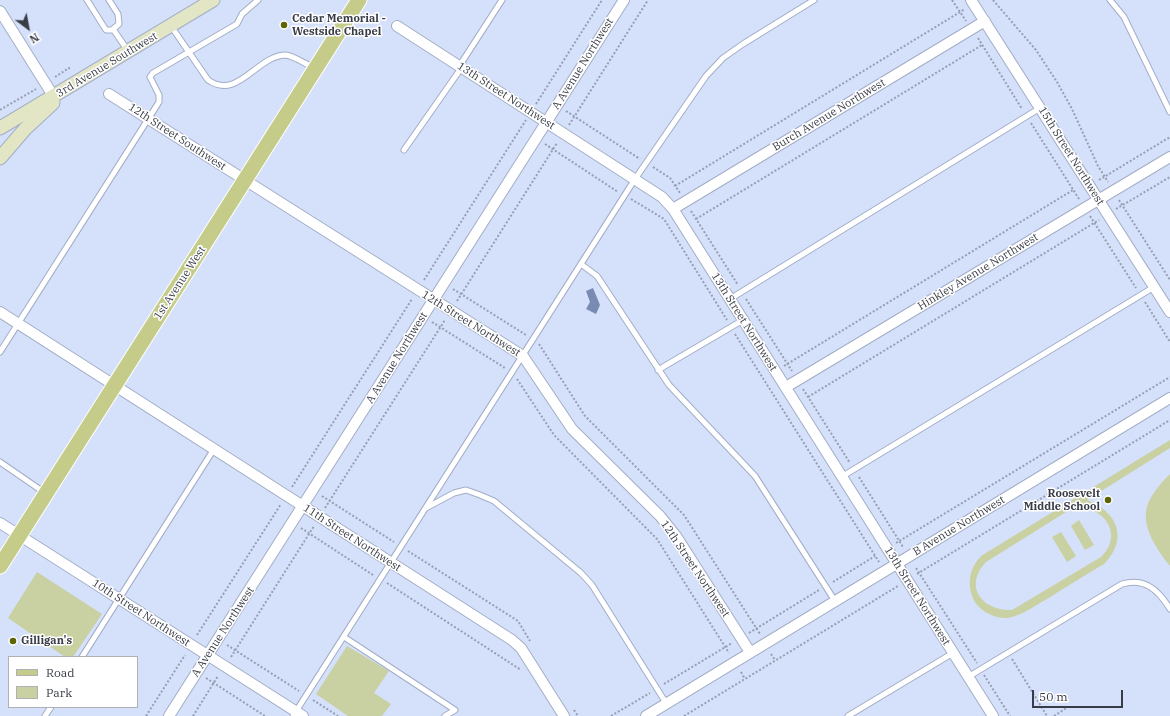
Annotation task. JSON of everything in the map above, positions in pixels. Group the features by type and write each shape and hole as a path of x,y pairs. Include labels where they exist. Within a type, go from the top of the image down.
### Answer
{"main road":[{"name":"3rd Avenue Southwest","path":"0,128 69,88 213,0"},
{"name":"1st Avenue West","path":"0,566 316,69 358,0"},
{"path":"0,158 25,129 69,88"}],"street":[{"name":"A Avenue Northwest","path":"169,716 624,0"},
{"name":"15th Street Northwest","path":"970,4 984,21 1041,107 1098,200 1170,312"},
{"path":"0,11 54,97"},
{"name":"Burch Avenue Northwest","path":"673,209 984,21"},
{"name":"13th Street Northwest","path":"397,26 636,179 662,197 673,209 993,716"},
{"name":"12th Street Southwest","path":"109,94 245,180"},
{"name":"Hinkley Avenue Northwest","path":"786,388 1170,156"},
{"name":"12th Street Northwest","path":"245,180 523,356 572,429 660,516 676,536 750,652"},
{"name":"11th Street Northwest","path":"0,312 512,640 521,648 564,716"},
{"name":"B Avenue Northwest","path":"646,716 1170,398"},
{"name":"10th Street Northwest","path":"0,523 297,715"}],"lane":[{"path":"87,0 106,30 113,29 119,24 118,14 109,0"},
{"path":"0,352 160,102 159,95 150,77 153,73 237,24 242,14 258,0"},
{"path":"404,150 461,66 502,0"},
{"path":"297,715 306,696 581,264 646,163 706,76 723,58 814,0"},
{"path":"1110,0 1124,17 1170,112"},
{"path":"171,26 208,80 216,86 226,86 237,81 273,58 287,55 316,69"},
{"path":"113,29 128,52"},
{"path":"730,300 1041,107"},
{"path":"581,264 597,276 669,385 755,476 835,601"},
{"path":"842,476 1154,287"},
{"path":"658,370 743,320"},
{"path":"83,656 214,448"},
{"path":"0,462 46,494"},
{"path":"425,509 454,493 466,490 494,501 582,573 592,585 666,704"},
{"path":"968,676 1122,584 1133,581 1149,585 1170,609"},
{"path":"344,637 455,710 445,716"},
{"path":"848,716 953,653"}],"path":[{"path":"536,105 602,0"},
{"path":"568,126 648,0"},
{"path":"952,0 967,21"},
{"path":"993,0 1036,50 1057,82 1111,187"},
{"path":"675,186 961,12 970,4"},
{"path":"696,219 982,45"},
{"path":"565,111 670,178 682,196"},
{"path":"422,282 526,120"},
{"path":"1098,181 1170,138"},
{"path":"455,304 559,141"},
{"path":"1116,210 1170,177"},
{"path":"782,366 1073,190"},
{"path":"1116,196 1170,280"},
{"path":"1088,213 1170,342"},
{"path":"808,397 1101,219"},
{"path":"452,288 537,342 585,416 684,515 760,634"},
{"path":"291,488 413,298"},
{"path":"323,510 446,318"},
{"path":"430,321 512,373 554,435 657,538 729,653"},
{"path":"895,544 1170,377"},
{"path":"916,575 1170,420"},
{"path":"197,636 282,503"},
{"path":"231,656 315,525"},
{"path":"300,528 520,669 524,674"},
{"path":"748,633 880,553"},
{"path":"916,568 1010,716"},
{"path":"684,716 899,585"},
{"path":"612,716 733,642"},
{"path":"226,644 338,716"},
{"path":"1008,653 1047,716"},
{"path":"771,654 775,660"},
{"path":"146,716 185,655"},
{"path":"741,672 745,679"},
{"path":"192,716 218,676"},
{"path":"204,677 265,716"},
{"path":"1054,716 1068,707"}],"green space":[{"path":"1170,440 1170,448 1087,500 1106,511 1112,518 1118,536 1112,555 1104,564 1083,577 1025,612 1012,617 1000,618 988,614 978,606 970,590 970,575 974,565 981,556","holes":["1074,507 1094,511 1102,516 1111,531 1111,539 1108,548 1101,557 1012,610 1001,609 985,602 979,595 976,588 976,580 979,571 986,562"]},
{"path":"1170,474 1170,566 1160,553 1148,531 1146,515 1147,507 1153,493"},
{"path":"1079,520 1094,545 1085,550 1071,526"},
{"path":"1061,532 1076,556 1067,562 1052,537"},
{"path":"37,572 102,614 74,656 64,656 8,618"},
{"path":"347,646 389,671 374,693 391,704 382,716 348,716 316,694"}],"water":[{"path":"593,288 600,305 596,314 586,309 590,302 586,291"}],"place":[{"name":"Cedar Memorial - Westside Chapel","path":"284,25"},
{"name":"Roosevelt Middle School","path":"1108,500"},
{"name":"Gilligan's","path":"13,641"}]}
